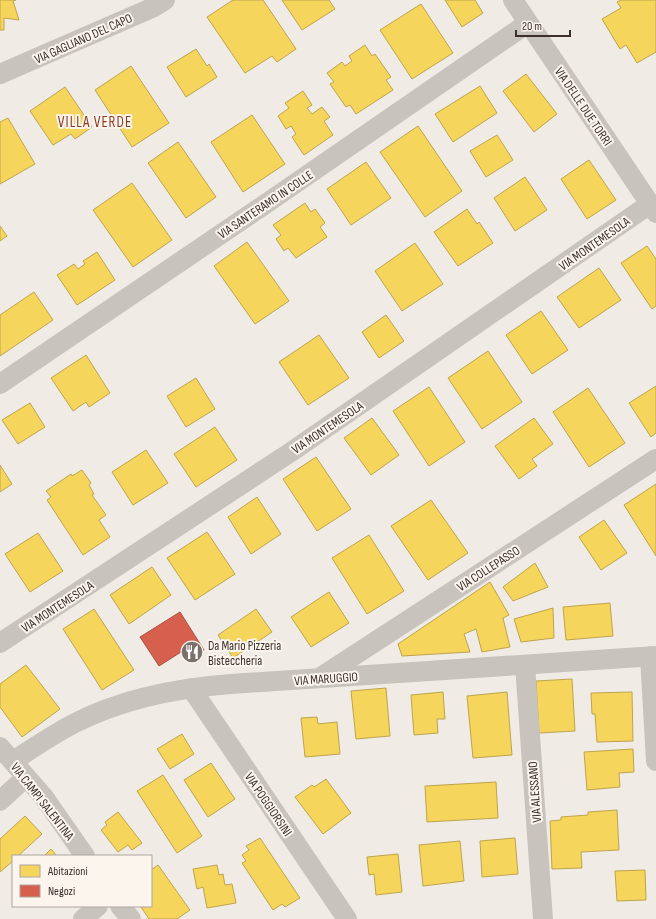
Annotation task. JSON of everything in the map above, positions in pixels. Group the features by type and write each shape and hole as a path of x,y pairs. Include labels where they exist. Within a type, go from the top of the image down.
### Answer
{"street":[{"name":"VIA GAGLIANO DEL CAPO","path":"0,74 165,0"},
{"name":"VIA DELLE DUE TORRI","path":"512,0 653,209"},
{"name":"VIA SANTERAMO IN COLLE","path":"0,384 270,201 528,23"},
{"name":"VIA MONTEMESOLA","path":"0,643 290,452 653,209"},
{"name":"VIA COLLEPASSO","path":"320,678 656,459"},
{"name":"VIA MARUGGIO","path":"6,754 91,716 143,698 191,688 653,656"},
{"path":"653,656 656,761"},
{"name":"VIA ALESSANO","path":"525,665 542,919"},
{"name":"VIA POGGIORSINI","path":"191,688 347,919"},
{"name":"VIA CAMPI SALENTINA","path":"6,754 56,814 84,855"},
{"path":"0,801 26,777"},
{"path":"83,919 97,907"},
{"path":"121,907 131,919"}],"building: Abitazioni":[{"path":"0,0 16,0 13,1 19,20 4,18 4,30 0,30"},
{"path":"233,0 263,0 296,49 277,62 272,56 245,73 207,17"},
{"path":"282,0 329,0 335,9 302,30"},
{"path":"445,0 475,0 483,13 462,27"},
{"path":"621,0 656,0 656,52 637,63 626,45 620,49 602,19 621,8 617,2"},
{"path":"421,4 453,53 412,79 380,30"},
{"path":"365,45 372,56 375,54 391,77 386,80 393,90 356,114 350,105 346,107 330,84 334,82 327,73 342,62 345,66 352,61 349,56"},
{"path":"196,49 207,66 209,64 217,77 186,97 167,67"},
{"path":"131,66 169,123 132,147 95,90"},
{"path":"526,74 557,114 534,132 503,91"},
{"path":"480,86 497,113 453,142 435,114"},
{"path":"65,87 92,127 75,139 71,134 53,145 30,111"},
{"path":"303,91 312,105 307,108 312,114 322,107 330,117 324,121 333,135 304,155 292,137 296,134 291,126 286,129 278,116 289,108 285,103"},
{"path":"252,115 285,164 243,192 211,142"},
{"path":"8,118 35,164 0,184 0,122"},
{"path":"418,126 462,191 425,217 380,152"},
{"path":"497,135 513,160 486,177 470,151"},
{"path":"178,142 216,197 186,218 148,163"},
{"path":"589,160 616,200 587,219 561,179"},
{"path":"366,162 391,198 351,225 327,189"},
{"path":"525,177 547,210 515,231 494,198"},
{"path":"132,183 172,240 133,267 93,210"},
{"path":"305,203 311,212 315,209 325,223 320,227 327,237 296,258 288,248 284,251 276,239 281,235 273,225"},
{"path":"467,209 477,224 479,222 493,243 458,266 434,232"},
{"path":"0,226 7,236 0,241"},
{"path":"247,242 289,301 255,324 214,266"},
{"path":"415,243 443,284 402,311 375,271"},
{"path":"647,246 656,259 656,306 652,309 621,263"},
{"path":"97,252 115,280 77,305 57,275 74,264 78,269 85,264 83,261"},
{"path":"599,268 621,300 579,328 557,297"},
{"path":"34,292 53,320 0,356 0,315"},
{"path":"541,311 568,350 532,374 506,335"},
{"path":"386,315 404,341 379,358 362,332"},
{"path":"319,335 349,378 308,405 279,362"},
{"path":"488,351 522,402 482,429 448,378"},
{"path":"86,355 110,393 89,407 86,402 73,411 51,378"},
{"path":"196,378 215,409 186,427 167,396"},
{"path":"656,386 656,433 651,437 629,403"},
{"path":"429,387 465,442 429,466 393,411"},
{"path":"588,388 625,443 589,467 553,412"},
{"path":"30,403 45,427 18,444 2,420"},
{"path":"372,418 399,455 371,475 344,438"},
{"path":"534,418 553,444 532,459 537,466 519,479 495,446"},
{"path":"215,427 237,460 196,487 174,454"},
{"path":"146,450 168,483 133,505 112,472"},
{"path":"316,457 351,509 317,531 283,479"},
{"path":"0,465 12,484 0,492"},
{"path":"82,470 91,483 89,485 94,494 92,495 106,515 99,520 110,537 83,555 47,500 51,497 46,491 71,474 72,476"},
{"path":"656,484 656,556 624,505"},
{"path":"257,497 281,534 251,554 228,517"},
{"path":"431,500 468,553 428,580 391,526"},
{"path":"604,520 627,553 601,570 579,537"},
{"path":"207,532 235,574 195,600 167,558"},
{"path":"38,533 63,571 30,592 5,554"},
{"path":"369,535 404,591 367,614 332,558"},
{"path":"535,563 548,587 513,601 503,587"},
{"path":"152,567 171,595 129,624 110,595"},
{"path":"490,582 509,615 503,618 510,647 482,652 476,629 464,634 470,652 402,656 398,644"},
{"path":"329,592 349,623 311,647 291,617"},
{"path":"610,603 613,636 566,640 563,607"},
{"path":"553,608 554,638 521,642 514,619"},
{"path":"94,609 134,670 102,690 63,629"},
{"path":"256,609 272,632 233,658 218,635"},
{"path":"26,665 60,709 22,737 0,707 0,684"},
{"path":"572,679 575,731 539,733 536,681"},
{"path":"386,688 390,736 356,739 351,691"},
{"path":"443,692 445,719 437,719 438,733 414,735 411,695"},
{"path":"507,692 512,755 473,758 467,696"},
{"path":"632,692 633,741 597,742 595,714 592,714 591,693"},
{"path":"317,717 318,724 337,722 340,754 305,757 301,718"},
{"path":"182,734 194,754 170,769 157,749"},
{"path":"633,749 634,772 619,773 620,787 587,790 584,752"},
{"path":"211,763 235,799 208,817 184,780"},
{"path":"163,775 202,836 177,853 137,791"},
{"path":"326,779 351,813 323,834 295,797 312,785 314,787"},
{"path":"496,782 498,818 427,822 425,786"},
{"path":"617,810 619,850 581,852 582,868 552,869 550,821 561,820 561,817 588,815 588,812"},
{"path":"118,812 142,843 132,850 128,845 118,852 101,830 107,825 105,822"},
{"path":"25,816 42,834 19,855 12,855 12,862 0,872 0,839"},
{"path":"260,838 300,898 285,907 282,904 273,910 242,863 246,861 242,855 249,850 246,846"},
{"path":"515,838 518,874 482,877 480,841"},
{"path":"460,841 464,881 423,886 419,845"},
{"path":"51,849 56,855 45,855"},
{"path":"398,854 402,892 376,895 374,874 369,875 367,857"},
{"path":"158,865 190,910 177,919 149,919 141,907 152,907 152,869"},
{"path":"217,865 219,875 223,874 225,885 232,884 236,903 207,908 203,887 197,889 193,869"},
{"path":"645,870 646,900 617,901 615,871"}],"building: Negozi":[{"path":"180,612 204,650 187,660 181,652 159,666 140,637"}],"place":[{"name":"Da Mario Pizzeria Bisteccheria","path":"192,652"}],"district":[{"name":"VILLA VERDE","path":"95,122"}]}
